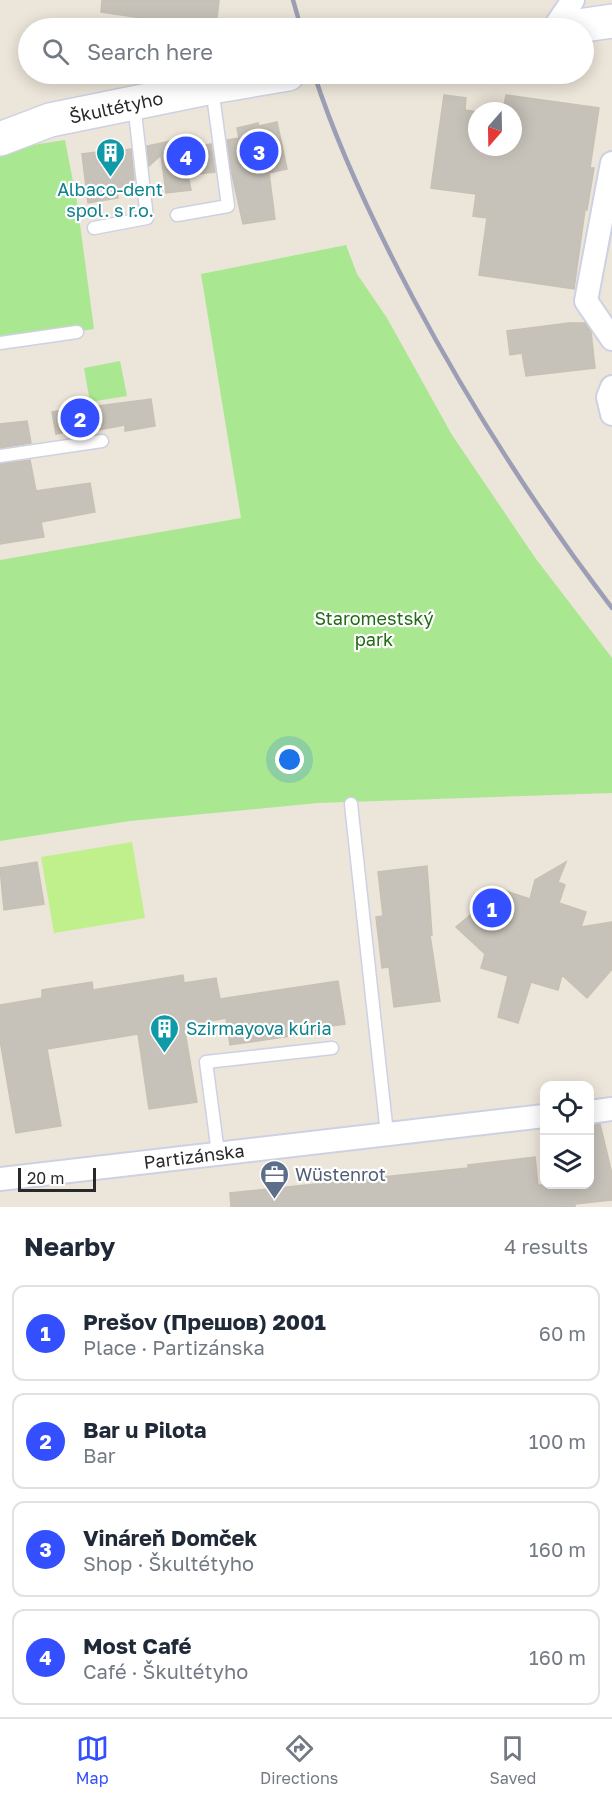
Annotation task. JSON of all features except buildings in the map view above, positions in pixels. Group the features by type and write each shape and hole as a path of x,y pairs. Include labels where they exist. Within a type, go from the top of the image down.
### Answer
{"street":[{"path":"561,18 573,0"},
{"path":"594,24 612,21"},
{"name":"Škultétyho","path":"0,139 50,120 228,84"},
{"name":"Škultétyho","path":"0,118 50,120"},
{"path":"612,163 586,301 612,339"},
{"path":"612,387 608,397 612,414"},
{"path":"594,1111 612,1109"},
{"name":"Partizánska","path":"0,1179 540,1116"}],"lane":[{"path":"177,215 228,206 212,87"},
{"path":"94,228 147,218 134,103"},
{"path":"0,343 76,332"},
{"path":"0,456 102,441"},
{"path":"351,804 387,1134"},
{"path":"218,1154 206,1062 333,1048"}],"green space":[{"path":"65,140 77,202 94,329 0,343 0,150"},
{"name":"Staromestský park","path":"346,245 357,274 387,318 452,435 536,559 612,658 612,793 318,803 130,821 0,841 0,560 241,518 201,274"},
{"path":"120,361 127,396 90,402 84,368"},
{"path":"132,842 145,918 54,933 41,857"}],"railway":[{"path":"293,0 298,18"},
{"path":"317,84 359,188 435,339 531,496 612,608"}],"place":[{"name":"Vináreň Domček","path":"259,151"},
{"name":"Most Café","path":"186,156"},
{"name":"Albaco-dent spol. s r.o.","path":"110,178"},
{"name":"Bar u Pilota","path":"80,418"},
{"name":"Prešov (Прешов) 2001","path":"492,908"},
{"name":"Szirmayova kúria","path":"165,1054"},
{"name":"Wüstenrot","path":"274,1200"}]}
